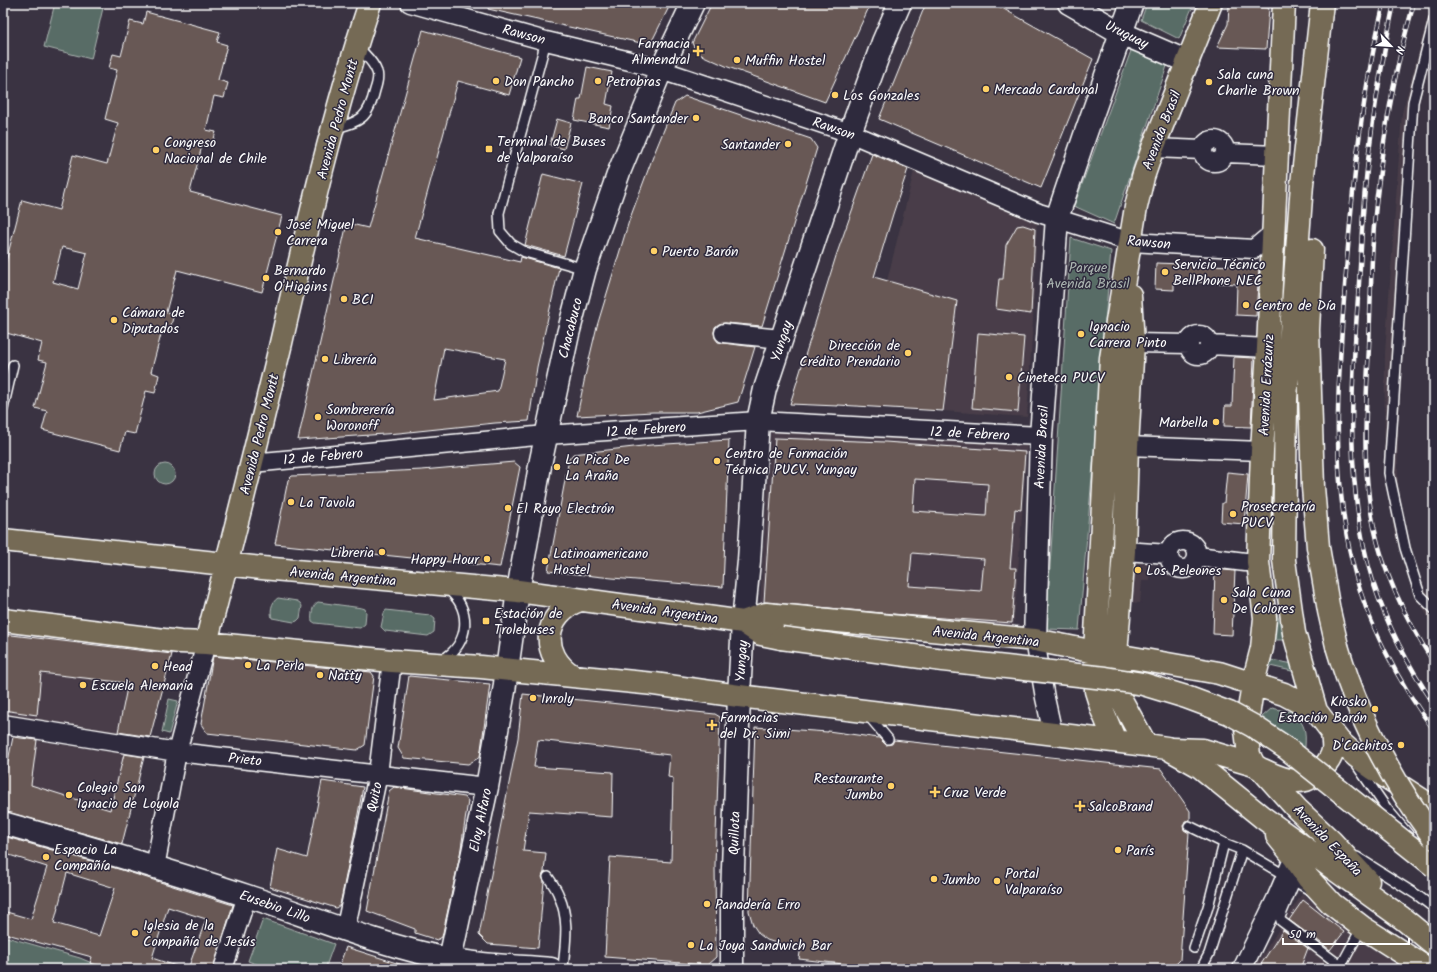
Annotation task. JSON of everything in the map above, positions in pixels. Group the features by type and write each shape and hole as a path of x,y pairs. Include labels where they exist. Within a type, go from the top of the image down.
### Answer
{"main road":[{"name":"Avenida Pedro Montt","path":"206,643 252,463 333,129 370,3"},
{"name":"Avenida Brasil","path":"1115,741 1096,691 1095,652 1111,358 1137,199 1143,177 1152,148 1211,3"},
{"name":"Avenida Errázuriz","path":"1258,767 1249,755 1246,730 1253,683 1262,648 1265,618 1258,562 1284,3"},
{"name":"Avenida Errázuriz","path":"1316,711 1294,633 1284,552 1286,391 1302,184 1323,3"},
{"path":"1323,3 1308,330 1313,487 1318,547 1329,611 1345,673 1365,722 1386,763 1408,800 1434,838"},
{"name":"Avenida Brasil","path":"1129,252 1133,343 1126,446 1124,551 1116,655 1118,696 1146,745"},
{"name":"Avenida Argentina","path":"3,540 226,564 518,591 743,622 766,614 1035,640 1095,652 1219,673 1284,694 1316,711"},
{"path":"573,676 558,664 553,656 550,648 550,638 551,629 559,614 565,607 580,600"},
{"path":"3,620 180,642 206,643 654,684 739,696 1167,748 1203,750 1258,767 1287,779 1306,780 1315,774 1328,760 1332,752 1335,736"},
{"path":"743,622 761,634 781,638 943,660 1105,678 1143,684 1186,697 1229,713 1253,726 1286,748 1434,865"},
{"path":"1219,673 1249,658 1262,648"},
{"path":"1316,711 1335,736 1356,756 1434,808"},
{"name":"Avenida España","path":"1167,748 1199,766 1262,817 1402,918 1434,944"},
{"name":"Avenida España","path":"1258,767 1402,918"},
{"path":"1262,817 1292,871 1308,878 1332,904 1362,927 1428,969"}],"street":[{"name":"Rawson","path":"410,3 546,41 634,62 850,133 1039,213 1057,218 1129,252 1254,249"},
{"name":"Chacabuco","path":"506,670 518,591 546,435 568,334 585,270 619,172 661,70 693,3"},
{"name":"Yungay","path":"739,696 743,622 750,561 758,421 765,389 850,133 883,42 900,3"},
{"name":"Uruguay","path":"1069,3 1120,33 1188,62"},
{"name":"Avenida Brasil","path":"1053,734 1035,640 1041,436 1057,218 1120,33 1132,3"},
{"path":"1152,148 1202,150 1203,146 1208,141 1215,139 1224,145 1225,153 1276,155"},
{"path":"1271,269 1254,249 1273,233"},
{"path":"724,333 781,339"},
{"path":"1133,343 1190,344 1191,338 1200,334 1206,336 1210,345 1268,348"},
{"name":"12 de Febrero","path":"252,463 546,435 758,421 1041,436"},
{"path":"1126,446 1262,451"},
{"path":"1124,551 1170,554 1176,543 1185,541 1192,544 1195,548 1197,556 1244,562 1258,562"},
{"name":"Avenida Pedro Montt","path":"155,867 177,752 206,643"},
{"name":"Quito","path":"345,931 378,774 392,661"},
{"name":"Eloy Alfaro","path":"449,964 487,787 506,670"},
{"name":"Quillota","path":"732,969 732,898 739,696"},
{"name":"Prieto","path":"3,724 177,752 487,787"},
{"name":"Eusebio Lillo","path":"3,823 155,867 247,896 345,931 449,964 552,969"},
{"path":"1242,969 1292,871"},
{"path":"223,969 247,896"}],"lane":[{"path":"1434,20 1413,102 1389,473 1405,548 1420,594 1434,609"},
{"path":"546,41 499,213 500,231 511,244 525,252 585,270"},
{"path":"333,129 356,122 365,115 371,106 378,81 378,72 357,46"},
{"path":"3,409 13,365"},
{"path":"431,664 440,661 454,651 459,644 465,627 464,614 460,602 455,595 441,584"},
{"path":"865,711 888,739"},
{"path":"1335,736 1386,809 1434,865"},
{"path":"1189,826 1224,843 1292,871 1280,917 1281,921 1343,968 1362,927"},
{"path":"1330,841 1417,894 1434,908"},
{"path":"1194,948 1208,907 1224,843"},
{"path":"1201,969 1209,954 1242,850"},
{"path":"548,877 559,895 565,915 567,930 563,969"}],"shaded area":[{"path":"1432,3 1434,3 1434,43 1419,102 1398,416 1398,488 1409,545 1425,590 1434,597 1434,628 1411,587 1394,531 1384,469 1385,353 1402,113"},
{"path":"914,171 1037,222 1027,417 943,411 957,301 887,281"},
{"path":"771,430 1027,446 1014,626 760,604"},
{"path":"1129,563 1151,564 1150,581 1142,581 1140,603 1126,602"},
{"name":"Escuela Alemania","path":"3,634 172,654 150,739 3,715"},
{"name":"Colegio San Ignacio de Loyola","path":"13,737 144,757 123,842 3,806 3,785"},
{"path":"1302,894 1395,963 1404,969 1253,969"}],"green space":[{"path":"55,3 81,3 103,8 91,59 44,47"},
{"path":"1147,3 1194,3 1179,39 1141,20"},
{"name":"Parque Avenida Brasil","path":"1132,48 1167,66 1114,224 1074,206"},
{"name":"Parque Avenida Brasil","path":"1071,238 1111,251 1079,630 1046,629"},
{"path":"165,464 172,467 175,474 172,481 165,484 158,481 155,474 158,467"},
{"path":"278,598 297,601 300,603 302,606 300,618 297,621 294,622 272,618 272,607"},
{"path":"318,602 365,609 365,624 360,628 315,623 312,621 312,613 314,605"},
{"path":"1276,609 1284,640 1274,640"},
{"path":"386,610 430,615 435,619 434,632 428,636 385,631 381,627"},
{"path":"1271,660 1294,664 1296,672 1270,666"},
{"path":"169,699 178,701 169,734 162,732"},
{"path":"1272,708 1295,713 1304,728 1305,747 1297,752 1264,741 1262,717"},
{"path":"263,919 334,944 325,969 269,969 248,961"},
{"path":"3,936 80,958 106,969 3,969"}],"building":[{"path":"489,3 671,3 650,45 488,9"},
{"path":"712,3 871,3 825,102 728,67 697,53 692,43"},
{"name":"Mercado Cardonal","path":"926,3 993,3 1093,59 1041,188 879,119"},
{"path":"1229,5 1269,8 1266,49 1217,47 1228,24"},
{"path":"146,12 220,32 217,42 227,45 218,80 228,83 224,98 214,96 206,130 216,132 212,145 203,142 190,192 282,216 262,292 177,270 166,312 174,314 170,329 163,327 151,372 159,375 155,393 146,391 135,434 125,432 120,450 42,430 47,411 35,408 47,362 38,360 42,343 3,332 3,273 22,200 59,210 73,155 107,164 118,123 105,119 117,70 109,68 113,54 121,56 130,21 143,24","holes":["62,247 87,253 78,289 53,282"]},
{"path":"423,30 520,57 509,95 458,81 415,238 520,262 521,257 559,268 537,367 529,421 399,433 298,440 347,223 368,228","holes":["444,348 505,359 498,391 434,400"]},
{"path":"587,67 612,72 606,104 613,106 609,127 574,120 578,99 581,99"},
{"path":"685,96 811,139 817,148 762,326 725,323 719,324 715,327 715,338 718,342 755,347 738,402 697,412 653,412 577,416 597,326 629,221 675,103"},
{"path":"557,119 571,123 564,149 550,145"},
{"path":"872,154 908,169 874,277 957,301 943,411 790,404 836,256"},
{"path":"543,174 583,184 564,256 525,245"},
{"path":"1023,225 1035,229 1031,314 996,309 999,279 1003,279 1006,245 1017,226"},
{"path":"1156,263 1259,267 1256,316 1236,315 1237,284 1174,281 1174,290 1155,289"},
{"path":"978,333 1024,337 1018,412 972,408"},
{"path":"1234,357 1254,358 1251,427 1224,426 1225,406 1232,406"},
{"path":"775,438 885,442 1025,452 1021,510 1015,509 1010,568 1016,568 1012,623 915,616 764,602","holes":["915,479 988,484 986,516 913,511","912,553 984,559 981,591 909,586"]},
{"path":"729,440 723,587 548,571 569,459 573,454 651,445"},
{"path":"514,462 520,467 500,567 275,544 288,480 292,476 422,470"},
{"path":"1227,472 1248,474 1244,524 1221,522 1222,503 1224,503"},
{"path":"1215,569 1235,571 1232,635 1213,634"},
{"name":"Escuela Alemania","path":"3,634 172,654 150,737 118,732 128,683 41,673 37,715 3,710"},
{"path":"213,656 371,672 374,676 365,745 357,750 207,733 201,724"},
{"path":"409,676 490,684 480,757 468,764 404,758 398,748"},
{"path":"523,694 715,714 720,717 715,865 716,957 707,965 605,957 610,857 671,862 673,778 668,777 670,755 538,740 534,767 613,772 612,817 529,811 523,851 546,853 542,877 544,881 538,948 488,944 479,935 518,738"},
{"name":"Portal Valparaíso","path":"755,727 828,731 879,738 886,745 892,744 894,740 1161,769 1190,811 1190,820 1185,821 1183,826 1184,830 1189,833 1180,960 1171,969 887,969 799,959 801,946 782,945 767,940 759,934 753,925 749,911"},
{"path":"13,737 37,740 31,785 110,810 124,754 144,757 122,844 3,811 3,785"},
{"path":"322,781 363,787 340,905 336,908 270,887 277,849 307,858"},
{"path":"394,787 465,797 468,801 460,855 442,937 437,940 415,933 415,929 367,911 389,791"},
{"path":"3,836 122,870 233,905 213,969 188,969 206,919 168,907 152,958 176,966 175,969 111,969 90,963 92,957 3,933 3,911 31,919 47,867 3,853","holes":["67,873 115,888 99,936 54,923"]},
{"path":"1303,900 1344,932 1330,950 1289,920"},
{"path":"1283,930 1308,948 1300,969 1258,969"},
{"path":"346,947 406,966 406,969 338,969"}],"railway":[{"path":"1384,3 1376,36 1364,103 1355,170 1341,345 1338,456 1346,529 1353,565 1366,608 1396,672 1408,693 1434,730"},
{"path":"1394,3 1370,142 1364,201 1352,397 1354,473 1364,548 1374,585 1400,646 1416,676 1434,704"},
{"path":"1414,3 1396,72 1382,154 1376,207 1367,392 1366,460 1367,482 1374,527 1384,563 1398,598 1434,663"}],"place":[{"name":"Farmacia Almendral","path":"698,51"},
{"name":"Muffin Hostel","path":"737,60"},
{"name":"Don Pancho","path":"496,81"},
{"name":"Petrobras","path":"598,81"},
{"name":"Sala cuna Charlie Brown","path":"1209,82"},
{"name":"Mercado Cardonal","path":"986,89"},
{"name":"Los Gonzales","path":"835,95"},
{"name":"Banco Santander","path":"696,118"},
{"name":"Santander","path":"788,144"},
{"name":"Terminal de Buses de Valparaíso","path":"489,149"},
{"name":"Congreso Nacional de Chile","path":"156,150"},
{"name":"José Miguel Carrera","path":"278,232"},
{"name":"Puerto Barón","path":"654,251"},
{"name":"Servicio Técnico BellPhone NEC","path":"1165,272"},
{"name":"Bernardo O'Higgins","path":"266,278"},
{"name":"BCI","path":"344,299"},
{"name":"Centro de Día","path":"1246,305"},
{"name":"Cámara de Diputados","path":"114,320"},
{"name":"Ignacio Carrera Pinto","path":"1081,334"},
{"name":"Dirección de Crédito Prendario","path":"908,353"},
{"name":"Librería","path":"325,359"},
{"name":"Cineteca PUCV","path":"1009,377"},
{"name":"Sombrerería Woronoff","path":"318,417"},
{"name":"Marbella","path":"1216,422"},
{"name":"Centro de Formación Técnica PUCV. Yungay","path":"717,461"},
{"name":"La Picá De La Araña","path":"557,467"},
{"name":"La Tavola","path":"291,502"},
{"name":"El Rayo Electrón","path":"508,508"},
{"name":"Prosecretaría PUCV","path":"1233,514"},
{"name":"Libreria","path":"382,552"},
{"name":"Happy Hour","path":"487,559"},
{"name":"Latinoamericano Hostel","path":"545,561"},
{"name":"Los Peleones","path":"1138,570"},
{"name":"Sala Cuna De Colores","path":"1224,600"},
{"name":"Estación de Trolebuses","path":"486,621"},
{"name":"La Perla","path":"248,665"},
{"name":"Head","path":"155,666"},
{"name":"Natty","path":"320,675"},
{"name":"Escuela Alemania","path":"83,685"},
{"name":"Inroly","path":"533,698"},
{"name":"Kiosko Estación Barón","path":"1375,709"},
{"name":"Farmacias del Dr. Simi","path":"712,725"},
{"name":"D'Cachitos","path":"1401,745"},
{"name":"Restaurante Jumbo","path":"891,786"},
{"name":"Cruz Verde","path":"935,792"},
{"name":"Colegio San Ignacio de Loyola","path":"69,795"},
{"name":"SalcoBrand","path":"1080,806"},
{"name":"París","path":"1118,850"},
{"name":"Espacio La Compañía","path":"46,857"},
{"name":"Jumbo","path":"934,879"},
{"name":"Portal Valparaíso","path":"997,881"},
{"name":"Panadería Erro","path":"707,904"},
{"name":"Iglesia de la Compañía de Jesús","path":"135,933"},
{"name":"La Joya Sandwich Bar","path":"691,945"}]}
